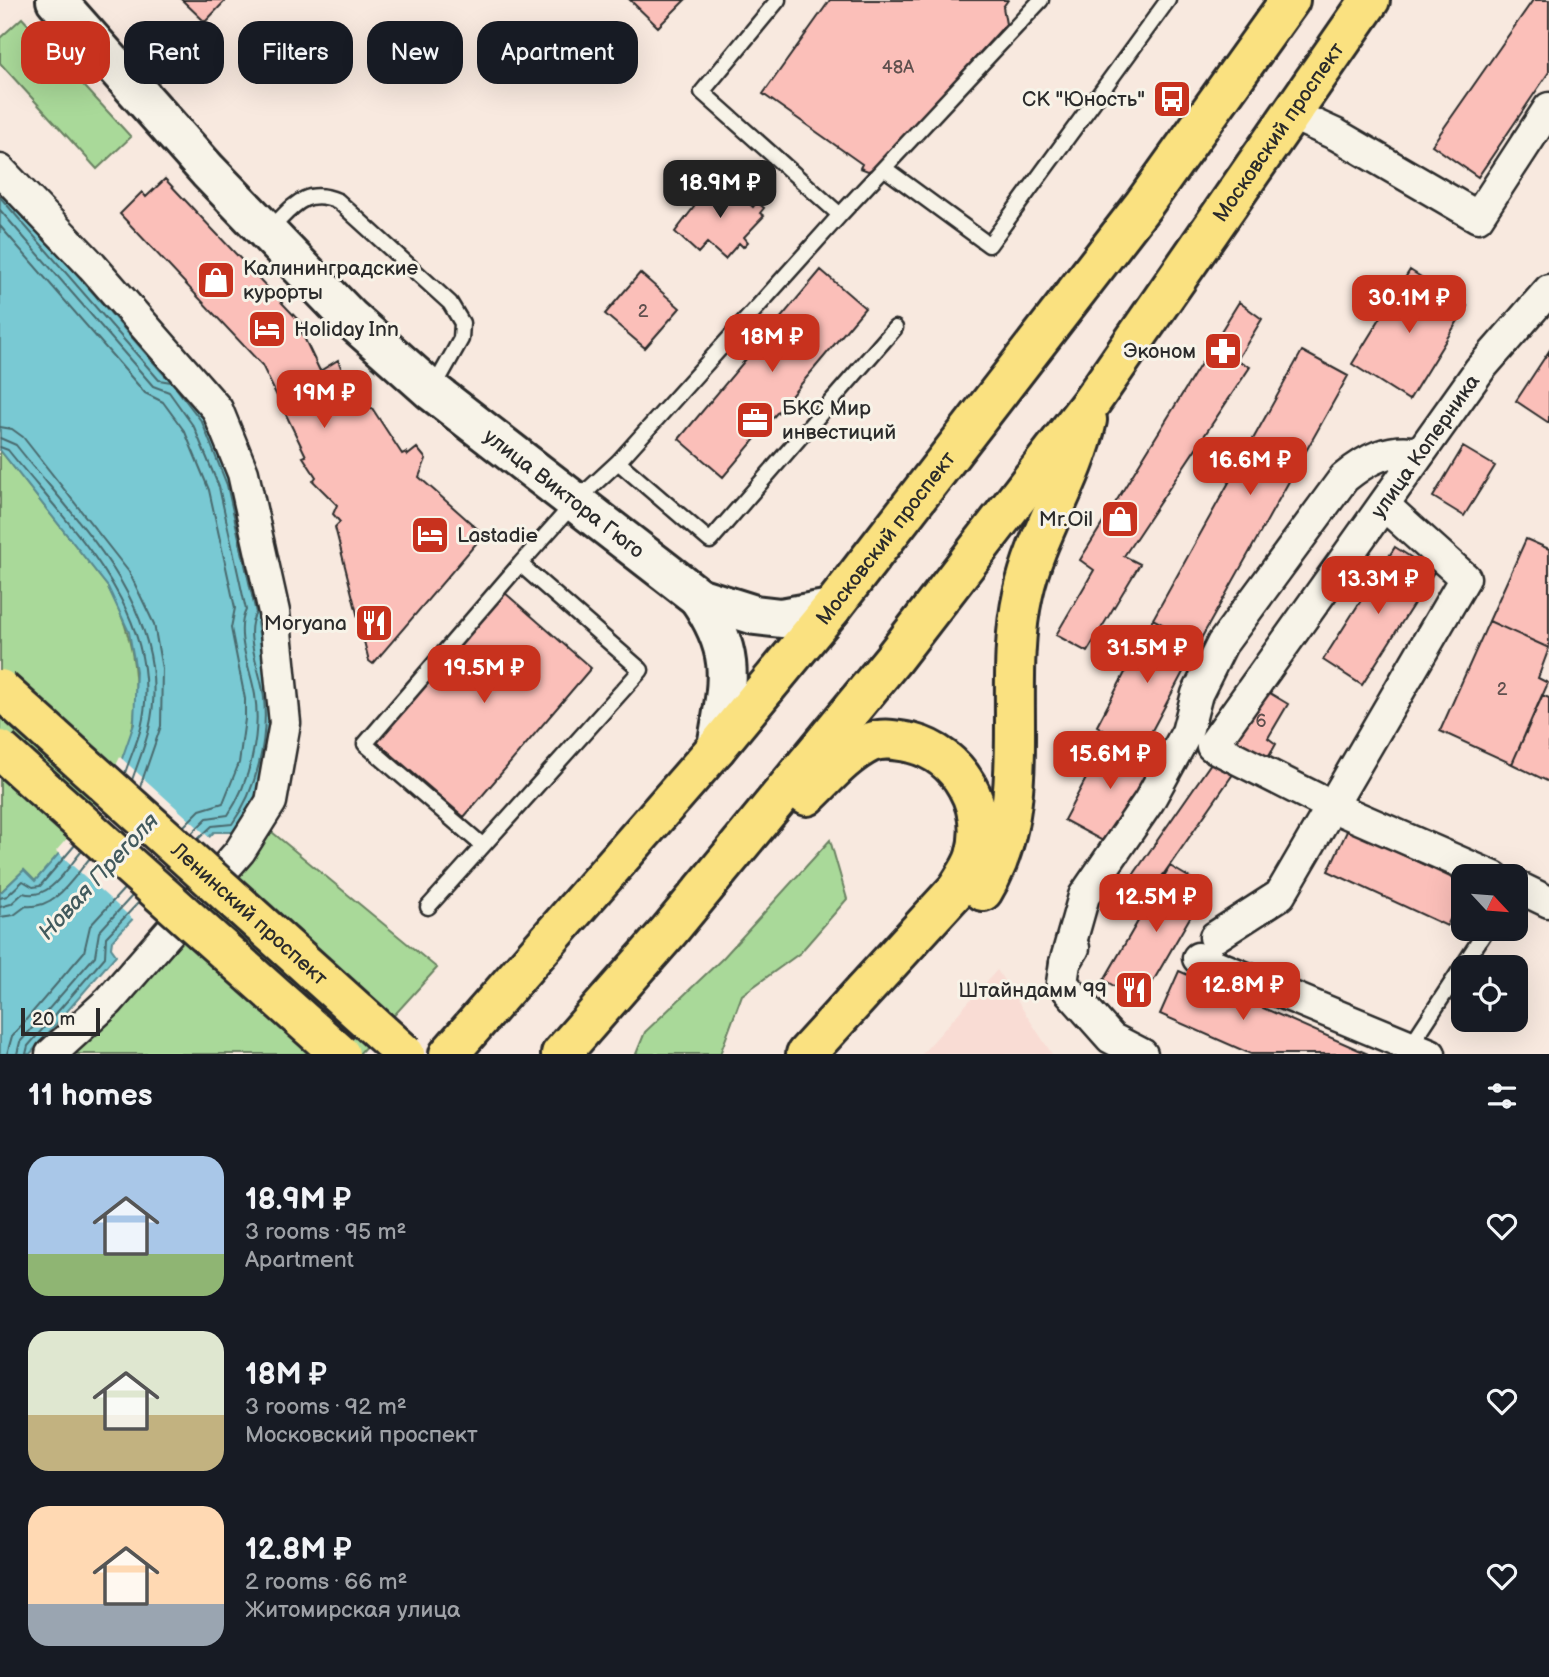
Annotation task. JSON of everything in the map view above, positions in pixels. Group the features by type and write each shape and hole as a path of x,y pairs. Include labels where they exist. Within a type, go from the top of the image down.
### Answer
{"main road":[{"name":"Московский проспект","path":"449,1054 717,747 831,609 1144,204 1290,0"},
{"name":"Московский проспект","path":"561,1054 668,931 893,659 1092,401 1370,0"},
{"path":"842,1054 974,906 996,870 1009,829 1016,652 1023,595 1037,547 1080,451 1092,401"},
{"name":"Ленинский проспект","path":"0,689 405,1054"},
{"path":"668,931 750,866 801,803 841,762 870,742 892,739 921,746 945,756 961,775 973,798 979,827 975,857 957,889 806,1054"},
{"path":"0,750 340,1054"}],"street":[{"name":"улица Виктора Гюго","path":"56,0 208,171 349,318 432,391 698,597 714,620 728,663 717,747"},
{"path":"1291,114 1337,135 1478,217 1549,108"},
{"path":"0,170 92,266 217,409 243,473 274,612 285,723 271,802 240,851 108,1001 51,1054"},
{"name":"улица Коперника","path":"1331,806 1212,746 1480,369 1549,289"},
{"path":"1142,1054 1111,1038 1062,983 1084,896 1149,801 1187,732 1197,694 1223,644 1344,478 1366,459 1402,450 1420,453"},
{"path":"1384,505 1465,578 1280,895 1207,947 1415,1051"},
{"name":"улица Виктора Гюго","path":"698,597 755,615 781,618 831,609"},
{"path":"1331,806 1464,864"},
{"path":"1528,892 1549,902"},
{"path":"1065,963 1091,915"}],"lane":[{"path":"778,0 702,92 840,215"},
{"path":"482,845 365,744 576,501 618,462 840,215 1041,0"},
{"path":"884,168 989,245 1168,0"},
{"path":"267,232 304,197 321,194 338,201 450,303 462,323 461,339 432,391"},
{"path":"618,462 710,541 895,328"},
{"path":"428,907 641,670 520,564"},
{"path":"1415,1051 1479,942"}],"shaded area":[{"path":"997,970 1052,1054 922,1054"}],"green space":[{"path":"22,18 25,21 21,21 21,84 82,84 131,137 97,169 0,63 0,38"},
{"path":"0,450 108,587 129,641 136,697 126,752 116,779 101,804 35,881 24,870 0,893"},
{"path":"261,823 437,968 359,1054 67,1054"},
{"path":"830,840 847,899 800,953 742,995 720,1054 636,1054 645,1032 723,958"}],"water":[{"name":"Новая Преголя","path":"0,186 165,376 172,371 208,419 234,483 265,622 257,623 267,679 270,730 261,780 251,806 236,832 214,832 112,941 111,948 116,955 30,1054 0,1054 0,893 24,870 35,881 101,805 116,776 134,724 136,671 129,632 108,587 0,450"}],"pier":[{"path":"120,757 212,840 135,921 56,851 98,803"}],"building":[{"path":"182,0 226,0 206,21"},
{"path":"630,0 685,0 658,27"},
{"path":"830,0 1008,0 1003,7 1006,24 874,169 868,171 860,168 862,164 763,94"},
{"path":"1533,0 1549,0 1549,72 1478,177 1432,145"},
{"path":"721,177 753,207 757,202 764,208 760,213 764,216 744,237 748,242 743,247 739,243 725,259 707,243 698,253 675,232 694,207 689,203 695,197 699,201"},
{"path":"165,179 303,325 300,329 320,371 338,360 356,404 372,408 402,454 406,452 408,455 417,448 426,459 419,477 481,532 486,532 373,664 369,661 335,527 340,522 333,514 337,505 313,481 316,477 303,457 306,456 262,365 120,214 142,192 146,197"},
{"path":"821,270 865,308 723,477 679,439"},
{"path":"1410,270 1467,306 1409,400 1352,364"},
{"path":"640,273 680,308 645,348 605,314"},
{"path":"1239,302 1262,319 1237,360 1250,367 1124,556 1140,564 1087,652 1056,635 1094,570 1080,560"},
{"path":"1302,351 1348,376 1198,644 1153,619"},
{"path":"1549,351 1549,423 1516,401"},
{"path":"1463,447 1495,466 1464,516 1433,497"},
{"path":"1526,539 1549,549 1549,648 1489,621"},
{"path":"1395,547 1434,572 1362,685 1323,660"},
{"path":"504,592 591,668 464,817 377,742"},
{"path":"1153,619 1198,644 1140,753 1097,726"},
{"path":"1489,621 1549,648 1538,678 1548,683 1512,764 1440,731"},
{"path":"1263,689 1288,704 1268,738 1276,744 1264,765 1230,744"},
{"path":"1542,695 1549,698 1549,782 1512,764"},
{"path":"1108,737 1157,763 1112,846 1064,820"},
{"path":"1218,753 1238,767 1140,908 1120,894"},
{"path":"1348,829 1451,877 1451,918 1447,926 1328,871"},
{"path":"1170,866 1207,888 1141,1002 1104,980"},
{"path":"1179,971 1368,1054 1251,1054 1160,1014"}],"tram line":[{"path":"0,713 378,1054"}],"place":[{"name":"СК \"Юность\"","path":"1172,99"},
{"name":"Калининградские курорты","path":"216,280"},
{"name":"Holiday Inn","path":"267,329"},
{"name":"Эконом","path":"1223,351"},
{"name":"БКС Мир инвестиций","path":"755,420"},
{"name":"Mr.Oil","path":"1120,519"},
{"name":"Lastadie","path":"430,535"},
{"name":"Moryana","path":"374,623"},
{"name":"Штайндамм 99","path":"1134,990"}]}
